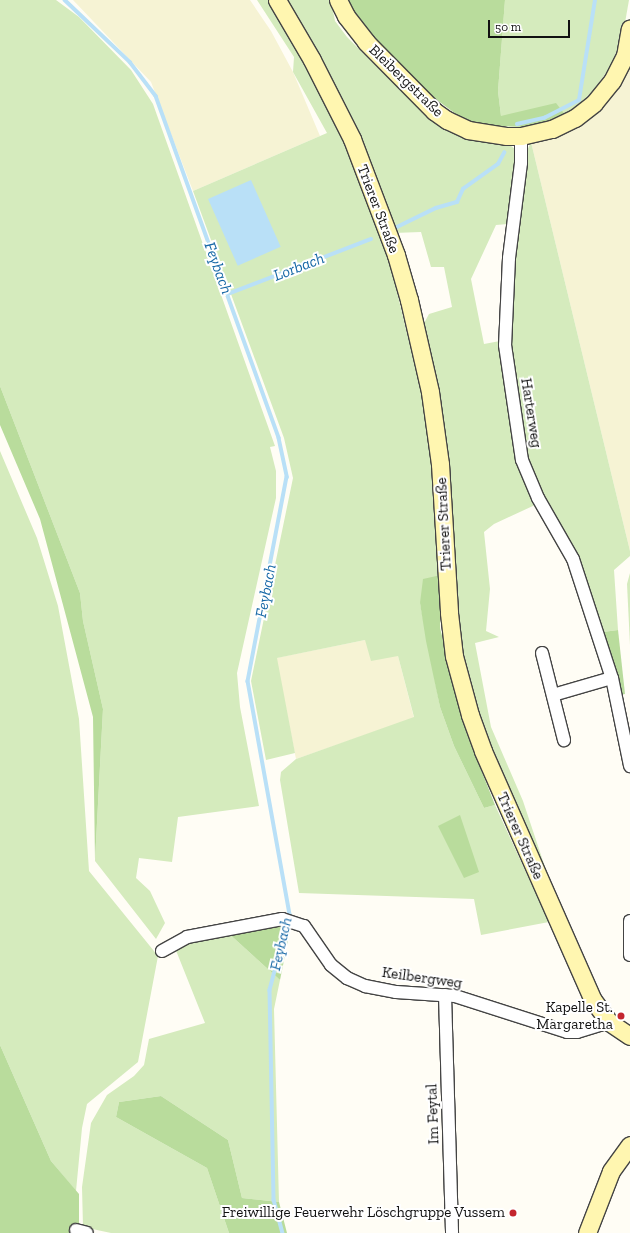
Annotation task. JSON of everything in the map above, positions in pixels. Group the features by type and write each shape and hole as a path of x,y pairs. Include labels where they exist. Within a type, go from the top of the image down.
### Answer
{"main road":[{"name":"Trierer Straße","path":"277,0 316,66 352,139 396,255 409,300 430,392 440,464 449,613 454,656 467,708 483,751 588,988 609,1022 630,1036"},
{"name":"Bleibergstraße","path":"338,0 346,16 366,42 416,95 447,120 468,130 521,136 552,129 575,118 594,103 612,81 625,56 630,28"},
{"path":"588,1233 611,1171 630,1144"}],"street":[{"name":"Harterweg","path":"521,136 521,163 509,258 505,345 522,460 543,508 569,549 612,678 630,766"},
{"path":"542,653 564,740"},
{"path":"553,695 612,678"},
{"name":"Keilbergweg","path":"162,951 187,937 282,919 304,926 331,965 348,978 365,986 396,992 445,995 567,1032 577,1032 609,1022"},
{"path":"630,921 630,955"},
{"name":"Im Feytal","path":"445,995 452,1233"}],"shaded area":[{"path":"73,0 250,0 271,31 293,72 320,136 193,191 151,82"},
{"path":"630,63 630,551 531,142 579,123"},
{"path":"365,640 398,656 414,718 296,759 276,658"}],"green space":[{"path":"0,0 56,0 79,17 131,70 153,104 275,446 270,447 276,471 276,498 237,673 240,707 259,806 178,817 172,862 139,858 136,878 150,891 165,923 156,939 95,861 103,709 83,621 80,593 0,386"},
{"path":"257,0 269,0 304,61 342,138 388,255 421,391 435,465 441,575 420,603 440,707 454,746 484,808 495,805 549,922 481,935 474,899 299,893 280,780 281,772 296,759 414,717 398,656 371,661 365,640 277,658 295,753 266,760 251,681 293,478 284,438 193,191 327,133 293,72 294,57"},
{"path":"283,0 331,0 335,21 347,37 412,102 449,125 506,142 516,150 517,163 508,224 496,225 471,279 484,344 500,341 519,463 535,505 494,524 484,532 490,589 486,631 499,637 475,643 491,727 523,801 555,897 465,685 422,327 429,314 452,307 444,267 431,267 421,232 393,233"},
{"path":"342,0 505,0 498,91 501,116 556,103 566,116 526,127 497,126 474,123 456,114 426,92 369,38"},
{"path":"505,0 629,0 623,34 611,66 593,91 566,116 501,116 498,91"},
{"path":"531,142 630,551 630,556 614,570 618,630 603,632 527,460 509,342 514,250 526,153"},
{"path":"0,386 80,593 83,621 103,709 95,861 93,717 40,519 0,425"},
{"path":"0,451 37,538 58,606 79,719 89,871 158,956 138,1062 87,1104 82,1128 76,1191 51,1161 0,1045"},
{"path":"630,573 630,645 627,584"},
{"path":"441,575 440,628 467,734 495,805 484,808 454,746 440,707 426,641 420,603 423,579"},
{"path":"618,630 625,694 620,695 603,632"},
{"path":"460,815 479,872 464,878 438,826"},
{"path":"279,922 291,926 280,980 226,931"},
{"path":"226,931 280,980 274,1009 279,1202 242,1198 228,1140 161,1096 119,1102 116,1117 207,1168 229,1233 111,1233 83,1227 82,1187 91,1123 107,1095 134,1076 144,1065 149,1039 205,1023 175,948"},
{"path":"0,1045 51,1161 79,1194 79,1233 0,1233"},
{"path":"161,1096 228,1140 242,1198 279,1202 287,1233 229,1233 207,1168 116,1117 119,1102"}],"water":[{"path":"251,180 281,247 238,266 208,199"}],"waterway":[{"name":"Feybach","path":"65,0 130,62 156,96 279,438 287,477 248,681 290,915 270,990 274,1200 283,1233"},
{"name":"Lorbach","path":"517,124 544,118 579,100 595,0"},
{"name":"Lorbach","path":"397,227 436,208 457,202 463,189 498,164 504,153"},
{"name":"Lorbach","path":"228,294 371,239"}],"place":[{"name":"Kapelle St. Margaretha","path":"621,1016"},
{"name":"Freiwillige Feuerwehr Löschgruppe Vussem","path":"513,1213"}]}
